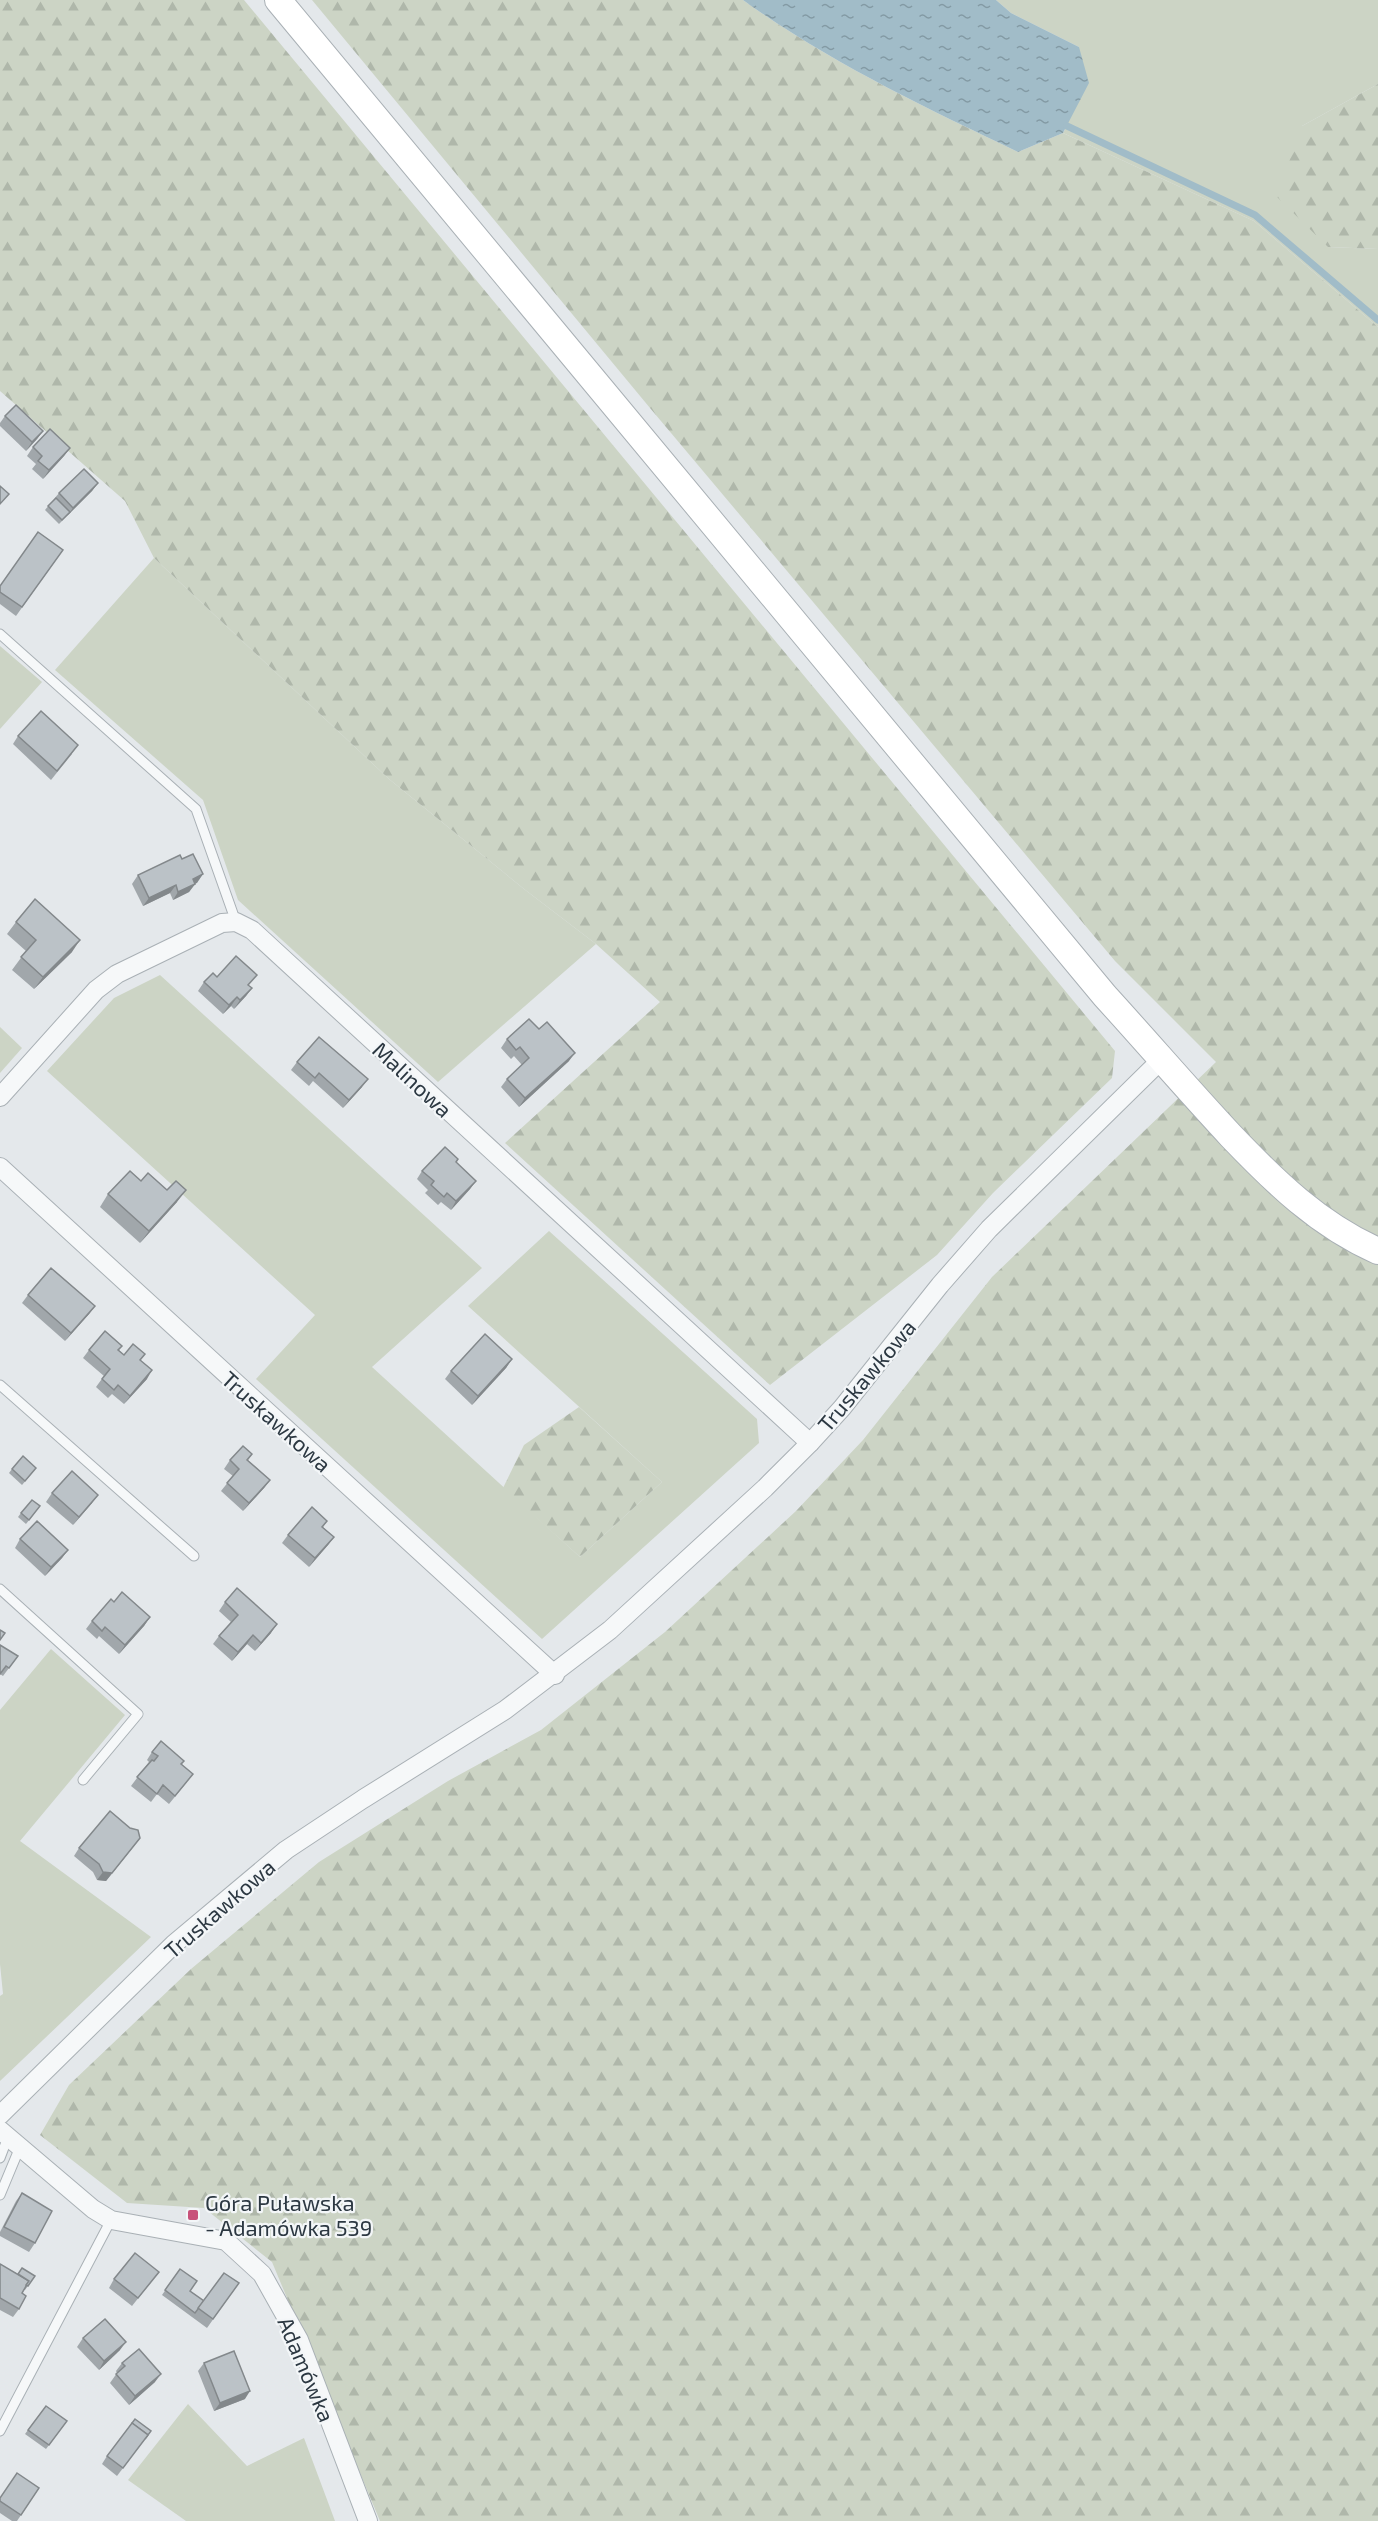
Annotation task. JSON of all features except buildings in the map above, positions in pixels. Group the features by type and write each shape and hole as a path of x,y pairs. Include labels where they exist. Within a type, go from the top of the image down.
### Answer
{"street":[{"path":"278,0 959,822 1162,1059 1273,1179 1323,1220 1378,1251"},
{"path":"0,1097 96,990 117,974 222,923 236,922"},
{"name":"Malinowa","path":"236,922 252,930 810,1443"},
{"name":"Truskawkowa","path":"0,2115 174,1944 286,1850 505,1710 555,1675 619,1622 765,1488 810,1443 842,1408 940,1285 989,1229 1162,1059"},
{"name":"Truskawkowa","path":"0,1167 555,1675"},
{"name":"Adamówka","path":"9,2138 93,2209 111,2220 226,2241 262,2274 299,2340 368,2521"}],"lane":[{"path":"0,634 196,809 236,922"},
{"path":"0,1385 194,1556"},
{"path":"0,1589 138,1714 83,1780"},
{"path":"0,2158 9,2138"},
{"path":"0,2195 9,2138"},
{"path":"0,2431 111,2220"}],"green space":[{"path":"0,0 244,0 1115,1051 1112,1078 993,1193 937,1255 770,1385 505,1143 660,1002 596,944 524,889 389,779 154,558 125,501 0,391"},
{"path":"312,0 743,0 809,44 843,63 1018,152 1063,133 1254,221 1378,327 1378,2521 380,2521 272,2262 204,2208 127,2203 40,2135 69,2085 191,1969 319,1862 448,1781 541,1730 665,1632 796,1511 863,1440 992,1277 1216,1062 1115,961 650,408"},
{"path":"996,0 1378,0 1378,84 1302,126 1328,247 1378,249 1378,327 1254,221 1063,133 1067,126 1079,47 1011,13"},
{"path":"1378,84 1378,249 1328,247 1276,196 1302,126"},
{"path":"154,558 389,779 524,889 596,944 438,1082 238,900 203,800 55,670"},
{"path":"0,646 42,682 0,729"},
{"path":"160,975 482,1268 372,1367 580,1557 662,1482 468,1306 549,1231 757,1419 759,1443 542,1639 256,1379 315,1315 47,1071 114,998"},
{"path":"0,1027 22,1048 0,1073"},
{"path":"579,1407 662,1482 580,1557 503,1488 524,1445"},
{"path":"51,1649 125,1715 20,1841 151,1937 0,2081 0,1996 3,1994 0,1964 0,1710"},
{"path":"188,2404 247,2466 304,2438 335,2521 186,2521 128,2480"}],"water":[{"path":"743,0 996,0 1011,13 1079,47 1089,83 1063,133 1018,152 843,63 809,44"}],"waterway":[{"path":"1067,126 1255,215 1378,320"}],"place":[{"name":"Góra Puławska - Adamówka 539","path":"193,2215"}]}
